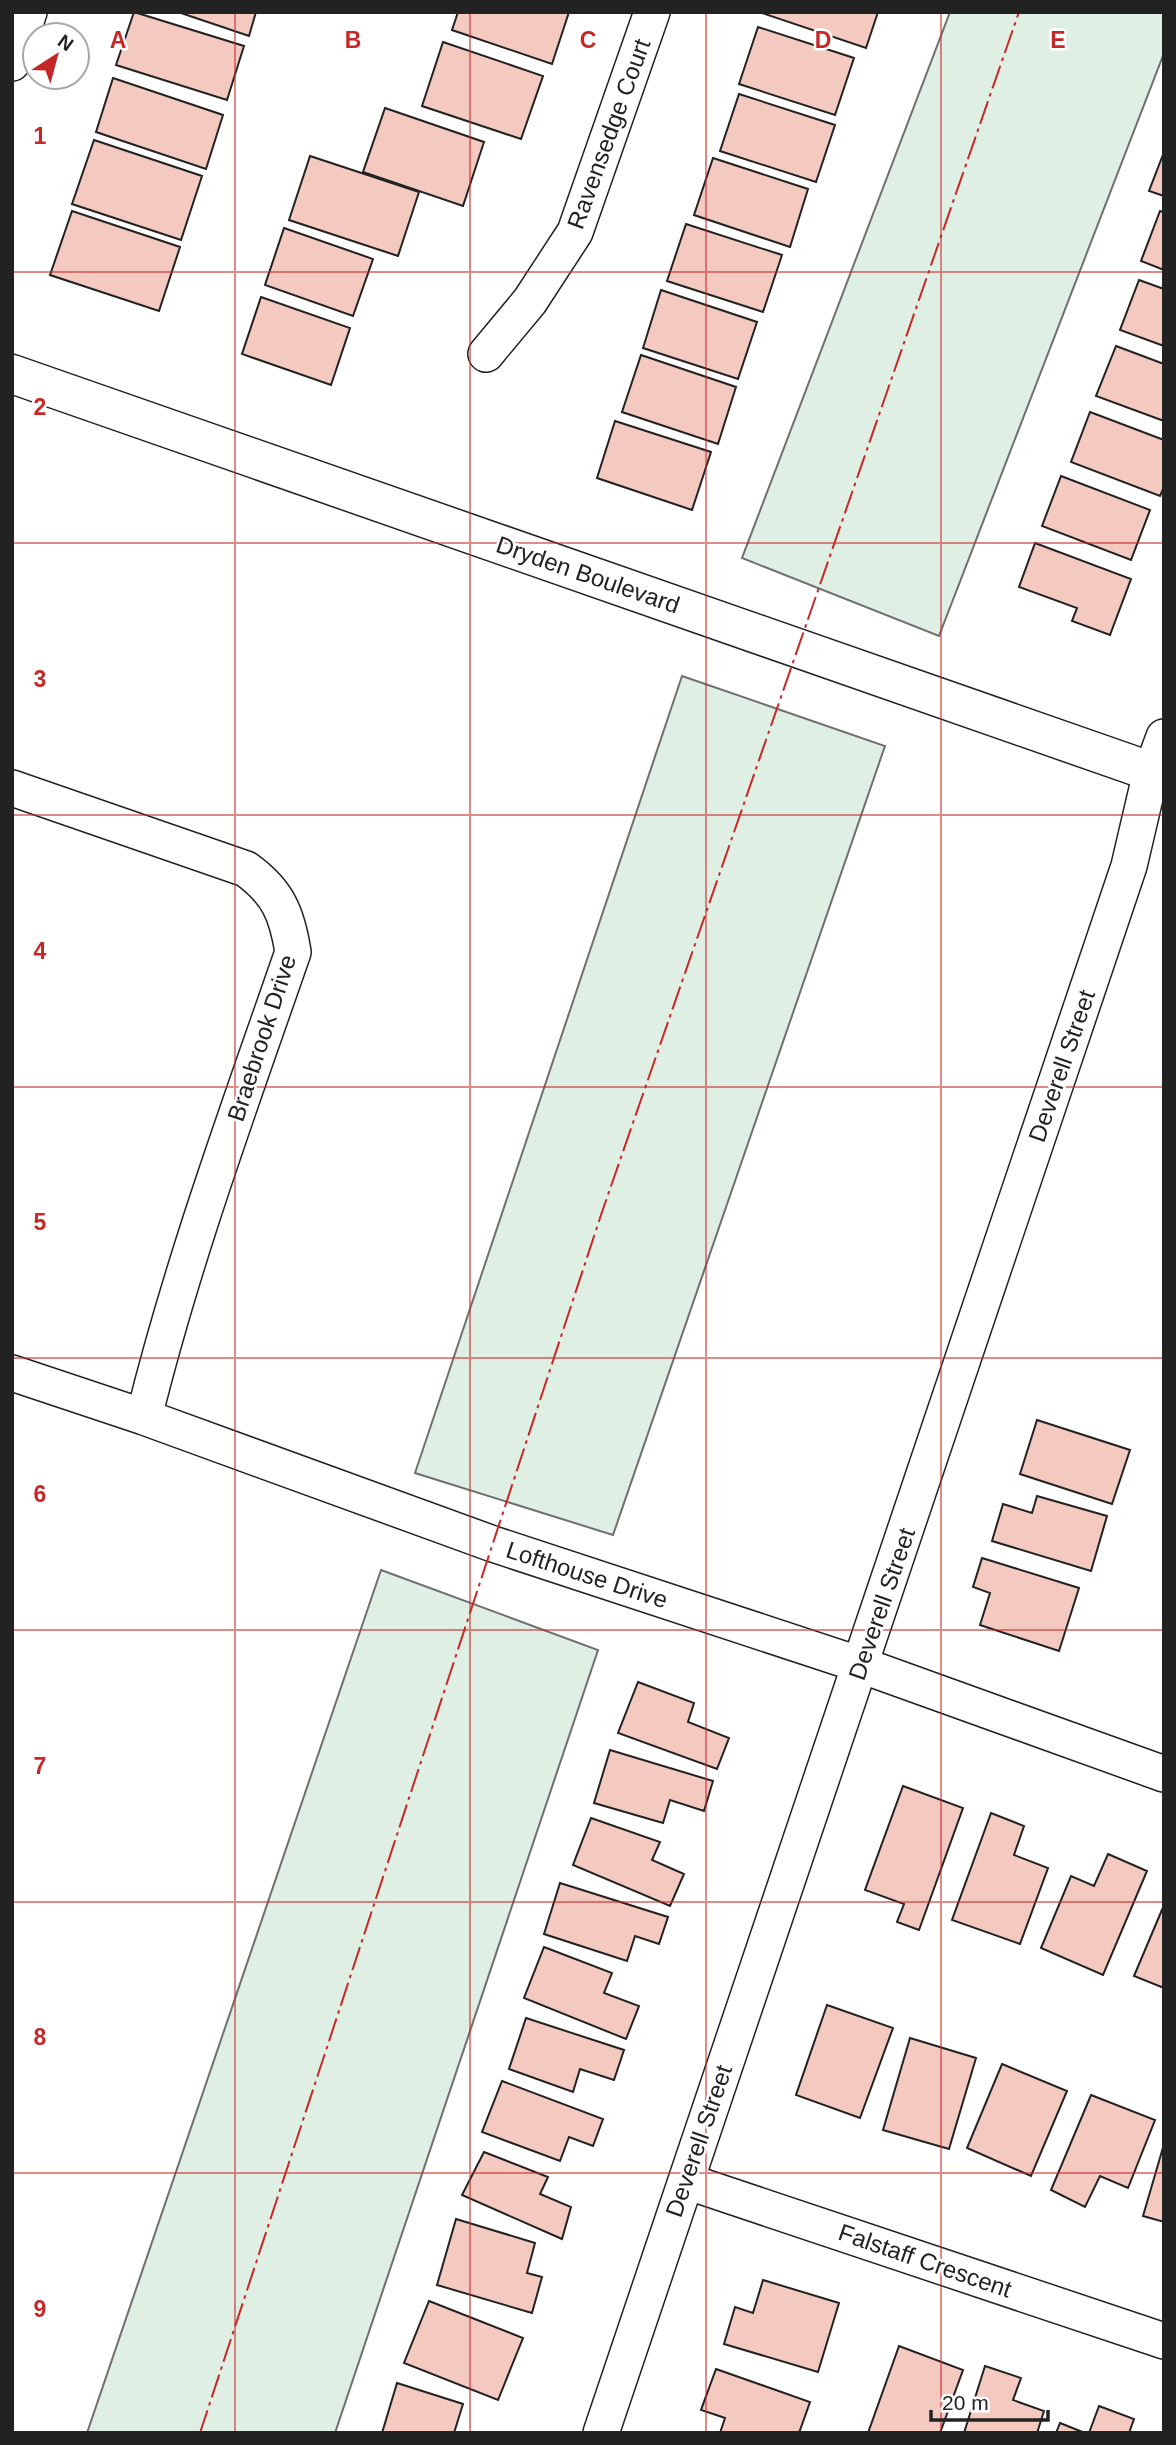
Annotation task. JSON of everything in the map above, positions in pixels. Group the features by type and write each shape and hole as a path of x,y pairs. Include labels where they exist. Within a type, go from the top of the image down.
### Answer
{"street":[{"name":"Ravensedge Court","path":"486,354 530,301 575,232 652,12"},
{"path":"12,64 22,19"},
{"name":"Dryden Boulevard","path":"12,374 1159,762"},
{"name":"Deverell Street","path":"601,2433 1129,866 1159,762"},
{"name":"Braebrook Drive","path":"12,788 246,869 264,882 286,913 289,927 293,952 222,1159 159,1358 145,1417"},
{"name":"Lofthouse Drive","path":"12,1373 145,1417 493,1544 861,1665 1164,1774"},
{"name":"Falstaff Crescent","path":"686,2181 1164,2341"}],"green space":[{"path":"950,12 1164,12 1164,53 939,636 742,558"},
{"path":"682,676 885,746 613,1535 415,1473"},
{"path":"381,1570 598,1650 335,2433 87,2433"}],"building":[{"path":"134,12 244,46 227,100 116,65"},
{"path":"178,12 256,12 249,36"},
{"path":"458,12 569,12 552,64 452,30"},
{"path":"759,12 878,12 866,48"},
{"path":"758,27 854,58 835,115 739,84"},
{"path":"443,42 543,76 521,139 422,106"},
{"path":"113,78 223,115 206,169 96,132"},
{"path":"739,94 835,125 816,182 720,151"},
{"path":"385,108 484,142 463,206 363,172"},
{"path":"94,140 202,176 181,240 72,204"},
{"path":"1164,152 1164,196 1149,191"},
{"path":"310,156 419,192 398,256 289,220"},
{"path":"713,158 808,189 790,247 694,215"},
{"path":"72,211 180,247 159,311 50,275"},
{"path":"1160,211 1164,212 1164,270 1141,261"},
{"path":"686,224 782,255 763,312 667,281"},
{"path":"284,228 373,259 353,316 265,285"},
{"path":"1139,280 1164,289 1164,346 1120,330"},
{"path":"661,290 757,322 738,379 643,348"},
{"path":"261,297 350,328 331,385 242,354"},
{"path":"1116,346 1164,364 1164,421 1096,396"},
{"path":"641,355 736,387 718,444 622,412"},
{"path":"1090,412 1164,440 1164,487 1160,496 1071,462"},
{"path":"615,421 711,452 692,510 597,478"},
{"path":"1061,476 1150,510 1131,560 1042,526"},
{"path":"1035,543 1131,579 1110,635 1072,621 1077,608 1019,587"},
{"path":"1037,1420 1130,1450 1112,1504 1020,1474"},
{"path":"1037,1496 1107,1516 1091,1571 992,1541 1003,1504 1032,1513"},
{"path":"982,1558 1079,1588 1059,1651 980,1625 990,1593 973,1587"},
{"path":"638,1682 694,1703 688,1722 729,1738 717,1769 618,1733"},
{"path":"610,1750 713,1781 704,1811 670,1800 663,1823 594,1803"},
{"path":"903,1786 963,1808 919,1930 897,1922 904,1904 865,1890"},
{"path":"991,1813 1024,1826 1014,1855 1048,1868 1020,1944 952,1920"},
{"path":"591,1818 660,1842 652,1860 684,1874 670,1906 573,1865"},
{"path":"1108,1854 1147,1871 1103,1975 1041,1948 1071,1876 1094,1886"},
{"path":"560,1883 668,1917 659,1944 635,1936 627,1961 544,1934"},
{"path":"1164,1905 1164,1988 1134,1976"},
{"path":"544,1947 612,1973 604,1993 639,2006 626,2039 524,1998"},
{"path":"827,2005 893,2028 860,2118 796,2095"},
{"path":"526,2018 624,2050 614,2080 580,2069 573,2092 509,2069"},
{"path":"910,2038 976,2058 949,2149 883,2130"},
{"path":"1002,2064 1067,2091 1031,2176 967,2148"},
{"path":"502,2081 603,2119 593,2146 569,2137 560,2161 482,2132"},
{"path":"1091,2095 1155,2120 1128,2188 1100,2176 1085,2207 1051,2190"},
{"path":"1164,2144 1164,2222 1143,2216"},
{"path":"484,2152 548,2177 540,2194 571,2207 562,2239 462,2195"},
{"path":"456,2219 535,2243 527,2273 542,2277 532,2313 437,2285"},
{"path":"763,2280 839,2303 818,2372 724,2344 735,2307 753,2313"},
{"path":"429,2301 523,2338 498,2400 404,2363"},
{"path":"899,2346 963,2370 940,2433 868,2433"},
{"path":"985,2366 1021,2378 1013,2400 1044,2411 1037,2433 964,2433"},
{"path":"716,2369 810,2402 799,2433 720,2433 725,2418 701,2410"},
{"path":"397,2383 463,2404 454,2433 382,2433"},
{"path":"1099,2406 1134,2419 1129,2433 1089,2433"},
{"path":"1060,2423 1085,2433 1056,2433"}],"power":[{"path":"200,2433 602,1212 1019,12"}]}
